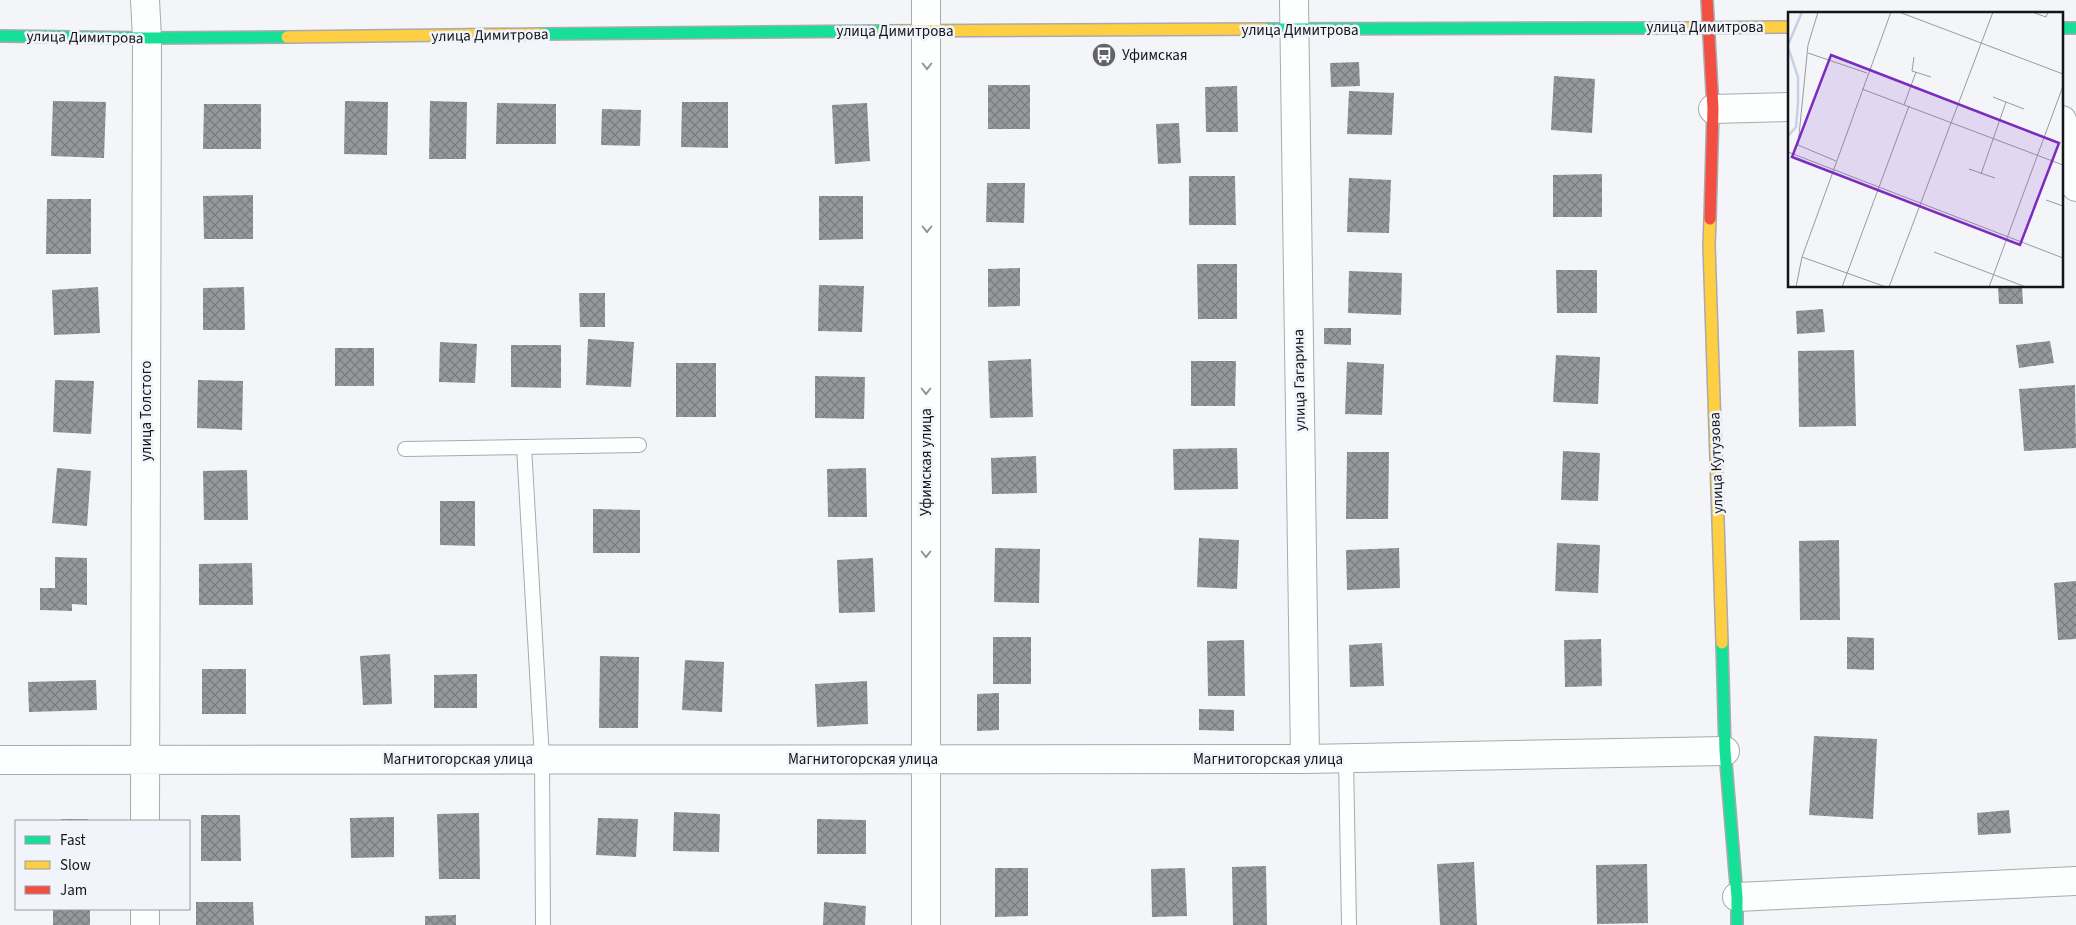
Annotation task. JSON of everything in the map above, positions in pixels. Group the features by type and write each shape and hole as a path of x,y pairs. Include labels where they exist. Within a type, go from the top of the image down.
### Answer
{"main road":[{"name":"улица Кутузова","path":"1707,0 1712,109 1708,245 1725,751 1737,897 1737,925"},
{"name":"улица Димитрова","path":"0,36 147,38 927,31 1788,27"}],"street":[{"name":"улица Толстого","path":"145,0 147,38 145,820"},
{"name":"Уфимская улица","path":"926,0 926,925"},
{"name":"улица Гагарина","path":"1294,0 1305,759"},
{"path":"1712,109 1788,107"},
{"path":"2064,127 2070,147 2076,186"},
{"name":"Магнитогорская улица","path":"0,760 1305,759 1725,751"},
{"path":"1737,897 2076,881"},
{"path":"145,910 145,925"}],"lane":[{"path":"405,449 639,445"},
{"path":"524,447 542,759 544,925"},
{"path":"1346,758 1349,925"}],"building":[{"path":"1359,62 1360,86 1331,87 1330,63"},
{"path":"1554,76 1595,79 1592,133 1551,130"},
{"path":"988,85 1030,85 1030,129 988,129"},
{"path":"1237,86 1238,132 1206,132 1205,87"},
{"path":"1349,91 1394,93 1392,135 1347,134"},
{"path":"53,101 106,102 104,158 51,156"},
{"path":"345,101 388,102 387,155 344,154"},
{"path":"430,101 467,102 466,159 429,159"},
{"path":"682,102 728,102 728,148 681,147"},
{"path":"497,103 556,104 556,144 496,144"},
{"path":"867,103 870,161 835,164 832,105"},
{"path":"204,104 261,104 261,149 203,149"},
{"path":"602,109 641,110 640,146 601,145"},
{"path":"1179,123 1181,163 1158,164 1156,124"},
{"path":"1602,174 1602,217 1553,217 1553,175"},
{"path":"1189,176 1235,176 1236,225 1189,225"},
{"path":"1349,178 1391,180 1389,233 1347,232"},
{"path":"987,183 1025,183 1024,223 986,222"},
{"path":"253,195 253,239 204,239 203,196"},
{"path":"819,196 863,196 863,239 819,240"},
{"path":"47,199 91,199 91,254 46,254"},
{"path":"1197,264 1237,264 1237,319 1198,319"},
{"path":"1020,268 1020,306 988,307 988,269"},
{"path":"1556,270 1597,270 1597,313 1557,313"},
{"path":"1349,271 1402,273 1401,315 1348,313"},
{"path":"819,285 864,286 862,332 818,331"},
{"path":"98,287 100,333 54,335 52,290"},
{"path":"244,287 245,330 203,330 203,288"},
{"path":"1998,288 2022,288 2023,304 1999,304"},
{"path":"579,293 605,293 605,327 580,327"},
{"path":"1823,309 1825,332 1797,334 1796,311"},
{"path":"1324,328 1351,328 1351,345 1324,344"},
{"path":"588,339 634,342 631,387 586,385"},
{"path":"2050,341 2054,363 2019,368 2016,345"},
{"path":"440,342 477,344 475,383 439,382"},
{"path":"511,345 561,345 561,388 511,387"},
{"path":"335,348 374,348 374,386 335,386"},
{"path":"1854,350 1856,426 1799,427 1798,351"},
{"path":"1556,355 1600,357 1598,404 1553,402"},
{"path":"1031,359 1033,417 990,418 988,361"},
{"path":"1191,361 1236,361 1235,406 1191,406"},
{"path":"1347,362 1384,364 1382,415 1345,414"},
{"path":"676,363 716,363 716,417 676,417"},
{"path":"815,376 865,377 864,419 815,418"},
{"path":"55,380 94,381 91,434 53,432"},
{"path":"198,380 243,381 242,430 197,428"},
{"path":"2075,385 2076,448 2024,451 2019,389"},
{"path":"1237,448 1238,489 1174,490 1173,449"},
{"path":"1563,451 1600,453 1598,501 1561,500"},
{"path":"1347,452 1389,452 1388,519 1346,519"},
{"path":"1036,456 1037,493 992,494 991,458"},
{"path":"57,468 91,471 87,526 52,523"},
{"path":"866,468 867,517 828,517 827,469"},
{"path":"247,470 248,520 204,520 203,471"},
{"path":"440,501 475,501 475,546 440,545"},
{"path":"593,509 640,510 640,553 593,553"},
{"path":"1199,538 1239,540 1237,589 1197,587"},
{"path":"1839,540 1840,620 1800,620 1799,541"},
{"path":"1557,543 1600,545 1598,593 1555,591"},
{"path":"995,548 1040,549 1039,603 994,602"},
{"path":"1399,548 1400,588 1347,590 1346,550"},
{"path":"55,557 87,558 87,605 72,604 72,611 40,610 40,588 55,588"},
{"path":"873,558 875,612 839,613 837,560"},
{"path":"252,563 253,605 199,605 199,564"},
{"path":"2076,581 2076,639 2058,640 2054,583"},
{"path":"993,637 1031,637 1031,684 993,684"},
{"path":"1847,637 1874,638 1874,670 1847,669"},
{"path":"1601,639 1602,686 1565,687 1564,640"},
{"path":"1244,640 1245,696 1208,696 1207,641"},
{"path":"1382,643 1384,686 1350,687 1349,645"},
{"path":"390,654 392,704 363,705 360,656"},
{"path":"600,656 639,657 638,728 599,728"},
{"path":"685,660 724,662 722,712 682,710"},
{"path":"202,669 246,669 246,714 202,714"},
{"path":"477,674 477,708 434,708 434,675"},
{"path":"96,680 97,710 29,712 28,682"},
{"path":"867,681 868,724 817,727 815,684"},
{"path":"999,693 999,730 977,731 977,694"},
{"path":"1199,709 1234,710 1234,731 1199,730"},
{"path":"1814,736 1877,739 1873,819 1809,815"},
{"path":"2009,810 2011,833 1978,835 1977,813"},
{"path":"674,812 720,814 719,852 673,851"},
{"path":"479,813 480,879 439,879 437,814"},
{"path":"201,815 240,815 241,861 201,861"},
{"path":"394,817 394,857 351,858 350,818"},
{"path":"598,818 638,819 636,857 596,855"},
{"path":"61,819 88,819 88,820"},
{"path":"817,819 866,820 866,854 817,854"},
{"path":"1474,862 1477,925 1440,925 1437,864"},
{"path":"1647,864 1648,923 1597,924 1596,865"},
{"path":"1266,866 1267,925 1233,925 1232,867"},
{"path":"995,868 1028,868 1028,916 995,917"},
{"path":"1185,868 1187,916 1152,917 1151,869"},
{"path":"196,902 253,902 254,925 196,925"},
{"path":"824,902 866,906 865,925 823,925"},
{"path":"53,910 90,910 90,925 53,925"},
{"path":"456,915 456,925 425,925 425,916"}],"traffic: fast":[{"path":"1265,29 1679,28"},
{"path":"2064,28 2076,28"},
{"path":"541,34 883,31"},
{"path":"0,36 287,37"},
{"path":"1722,643 1725,751 1737,897 1737,925"}],"traffic: slow":[{"path":"1679,28 1788,27"},
{"path":"883,31 1265,29"},
{"path":"287,37 541,34"},
{"path":"1710,219 1709,245 1722,643"}],"traffic: jam":[{"path":"1707,0 1713,109 1710,219"}],"place":[{"name":"Уфимская","path":"1104,55"}]}
